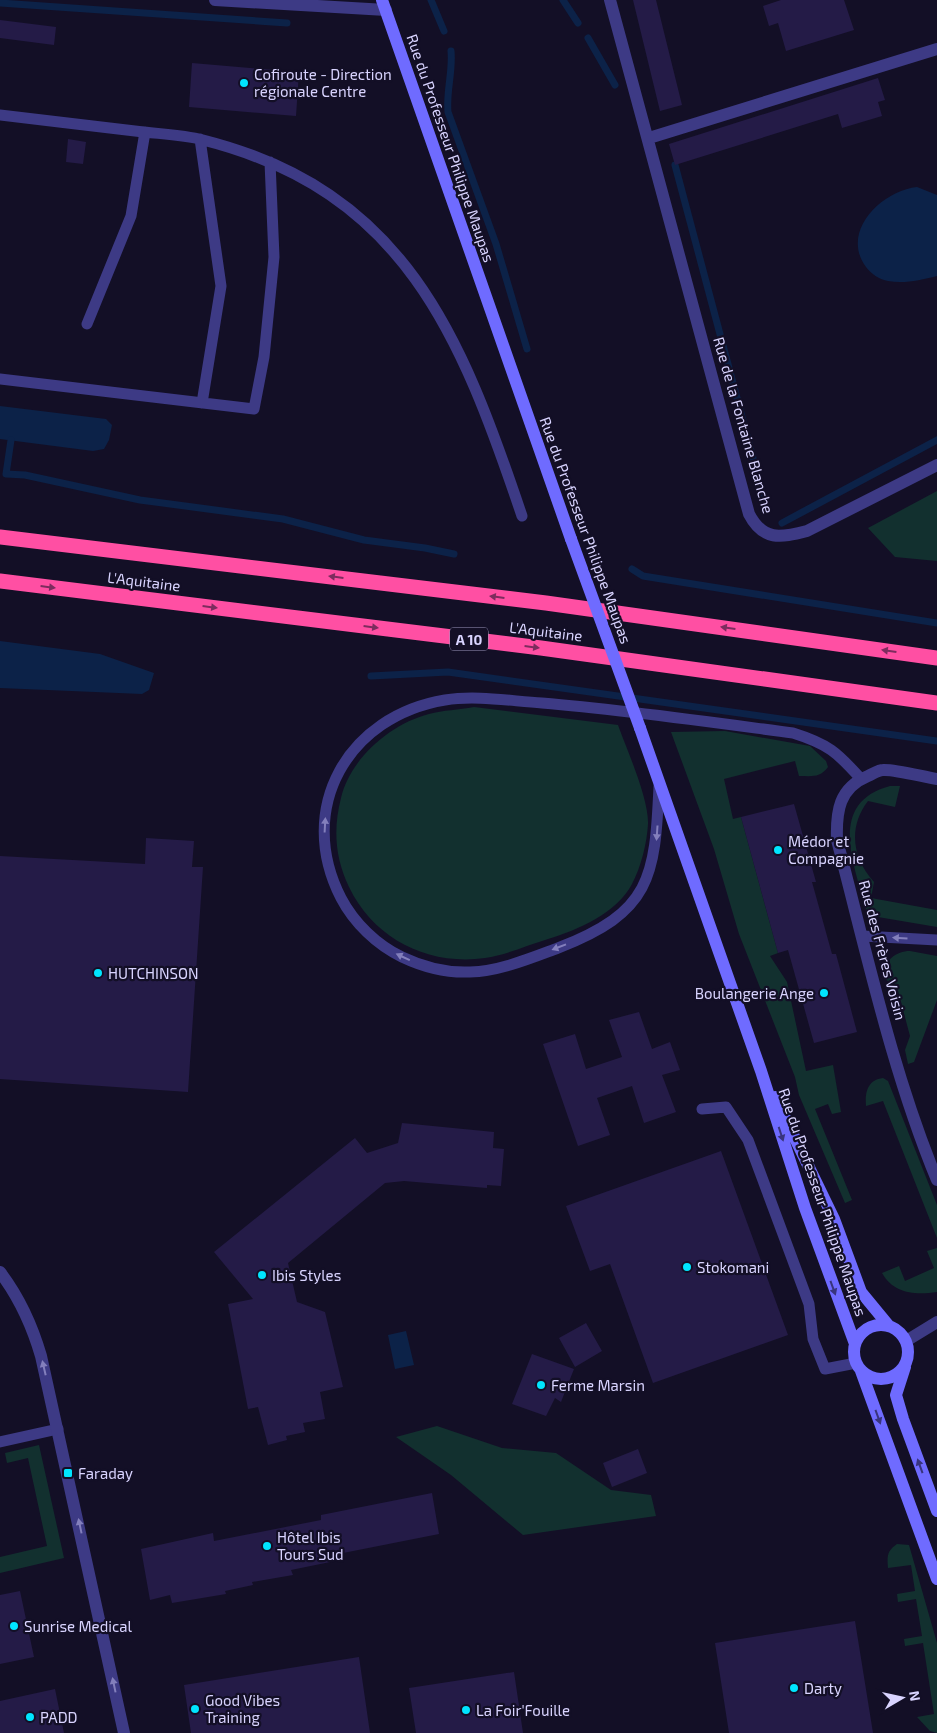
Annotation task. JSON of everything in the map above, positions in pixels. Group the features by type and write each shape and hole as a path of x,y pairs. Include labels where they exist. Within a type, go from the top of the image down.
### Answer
{"highway":[{"name":"L'Aquitaine","path":"0,537 546,603 937,658"},
{"name":"L'Aquitaine","path":"0,581 541,648 937,703"}],"street":[{"path":"215,0 384,5"},
{"name":"Rue de la Fontaine Blanche","path":"610,0 649,138 749,514 756,527 770,535 778,536 787,536 807,530 937,464"},
{"name":"Rue du Professeur Philippe Maupas","path":"384,5 761,1071 805,1208 855,1344"},
{"path":"649,138 937,49"},
{"name":"Rue des Frères Voisin","path":"937,779 883,770 861,779 848,788 841,802 836,822 837,840 912,1114 937,1180"},
{"name":"Rue du Professeur Philippe Maupas","path":"761,1071 784,1113 834,1219 860,1292 889,1326"},
{"path":"0,1272 14,1293 34,1332 58,1429 124,1733"},
{"path":"906,1341 937,1322"},
{"path":"937,1512 902,1419 896,1395 906,1364 908,1348 906,1341 902,1334 889,1326 872,1326 865,1330 855,1344 859,1367 937,1579"},
{"path":"859,1367 868,1377 886,1380 901,1372 906,1364"}],"lane":[{"path":"0,115 200,139 246,152 294,172 338,199 382,237 419,282 457,346 499,446 522,516"},
{"path":"87,324 131,216 145,132"},
{"path":"200,139 220,286 202,403"},
{"path":"0,379 254,408 264,357 274,257 270,162"},
{"path":"659,784 656,848 652,864 636,898 621,915 606,926 582,939 540,955 489,970 470,972 434,969 394,953 372,937 356,920 340,896 329,868 325,846 324,823 335,778 347,758 361,741 379,726 402,713 425,704 448,699 474,698 598,708 794,733 822,742 840,755 861,779"},
{"path":"862,936 937,940"},
{"path":"702,1109 726,1107 748,1140 809,1304 813,1340 825,1369 859,1367"},
{"path":"0,1442 58,1429"}],"green space":[{"path":"937,491 937,561 895,557 868,528"},
{"path":"474,707 618,725 641,788 648,824 643,855 632,884 617,904 607,912 572,931 493,957 443,958 405,945 373,921 360,905 344,876 338,854 336,832 338,810 346,784 353,770 374,745 386,735 414,719 434,713"},
{"path":"725,731 810,746 826,761 828,767 819,775 799,776 795,761 724,779 733,819 741,817 778,953 770,956 787,982 806,1071 833,1065 841,1112 832,1114 828,1104 815,1109 852,1200 845,1203 799,1095 795,1077 739,934 714,849 671,732"},
{"path":"890,786 900,786 895,807 868,801 857,821 855,832 857,853 861,863 874,882 871,898 937,910 937,927 872,916 866,910 852,856 851,821 858,806 870,794"},
{"path":"910,951 937,956 937,1000 914,1062 908,1064 905,1050 910,1036 897,987 885,979 885,968 894,956"},
{"path":"883,1078 888,1081 937,1205 937,1238 883,1101 866,1106 866,1096 870,1084"},
{"path":"937,1248 937,1292 906,1292 893,1285 882,1273 899,1266 905,1281 934,1268 927,1251"},
{"path":"437,1426 502,1448 556,1453 611,1490 651,1495 656,1516 523,1535 451,1475 396,1437"},
{"path":"39,1445 64,1558 0,1573 0,1557 47,1546 28,1458 7,1463 5,1453"},
{"path":"897,1544 909,1545 937,1643 937,1733 930,1731 917,1717 934,1714 923,1643 905,1646 904,1639 922,1636 916,1599 898,1602 897,1594 915,1591 911,1565 888,1568 888,1554"}],"water":[{"path":"917,187 937,195 937,276 906,282 882,279 866,267 859,254 858,240 861,227 868,215 890,196 903,190"},
{"path":"0,406 106,419 112,425 109,440 104,449 93,451 0,439"},
{"path":"0,641 100,654 154,673 149,690 142,694 0,688"},
{"path":"406,1331 414,1365 395,1369 388,1335"}],"building":[{"path":"633,0 656,0 682,105 660,111"},
{"path":"781,0 844,0 854,30 786,51 778,23 769,26 763,6"},
{"path":"0,20 56,27 54,45 0,38"},
{"name":"Cofiroute - Direction régionale Centre","path":"192,63 299,72 296,116 189,107"},
{"path":"878,78 885,100 878,102 882,116 842,128 838,114 675,165 669,144"},
{"path":"68,139 86,142 83,164 66,162"},
{"path":"794,804 816,882 812,882 832,954 836,954 857,1032 814,1043 788,950 778,953 741,817"},
{"name":"HUTCHINSON","path":"146,838 194,841 192,867 203,867 188,1092 0,1079 0,856 145,864"},
{"path":"639,1012 652,1049 670,1042 680,1070 662,1075 676,1112 644,1123 632,1086 597,1098 610,1135 578,1146 543,1044 575,1034 586,1069 622,1057 609,1020"},
{"name":"Ibis Styles","path":"402,1123 494,1132 493,1148 504,1149 501,1186 487,1185 487,1188 404,1181 385,1183 288,1263 297,1302 325,1312 343,1387 320,1392 325,1419 303,1423 305,1432 286,1436 287,1440 268,1445 258,1407 248,1409 228,1304 253,1299 214,1252 355,1138 367,1153 398,1143"},
{"name":"Stokomani","path":"721,1151 788,1335 653,1383 610,1264 590,1271 566,1206"},
{"path":"586,1323 602,1351 575,1367 559,1338"},
{"name":"Ferme Marsin","path":"532,1354 574,1369 561,1402 555,1398 546,1416 512,1404"},
{"path":"638,1449 647,1473 612,1487 603,1463"},
{"name":"Hôtel Ibis Tours Sud","path":"432,1493 439,1534 338,1554 340,1560 291,1570 293,1575 252,1582 253,1585 225,1591 226,1594 172,1603 170,1595 150,1600 141,1549 213,1533 214,1541 321,1520 321,1515"},
{"name":"Sunrise Medical","path":"20,1591 34,1657 0,1664 0,1595"},
{"name":"Darty","path":"855,1621 873,1733 729,1733 715,1643"},
{"path":"359,1657 370,1733 191,1733 184,1685"},
{"name":"La Foir'Fouille","path":"514,1672 523,1733 416,1733 409,1688"},
{"name":"PADD","path":"55,1689 64,1733 0,1733 0,1701"}],"waterway":[{"path":"431,0 444,31"},
{"path":"563,0 578,23"},
{"path":"0,3 287,23"},
{"path":"588,38 615,85"},
{"path":"451,51 448,112 496,244 527,349"},
{"path":"675,165 766,507"},
{"path":"11,440 6,474 25,475 140,500 283,519 364,540 454,554"},
{"path":"782,523 937,440"},
{"path":"632,569 643,576 937,623"},
{"path":"371,676 448,672 937,741"}],"place":[{"name":"Cofiroute - Direction régionale Centre","path":"244,83"},
{"name":"Médor et Compagnie","path":"778,850"},
{"name":"HUTCHINSON","path":"98,973"},
{"name":"Boulangerie Ange","path":"824,993"},
{"name":"Stokomani","path":"687,1267"},
{"name":"Ibis Styles","path":"262,1275"},
{"name":"Ferme Marsin","path":"541,1385"},
{"name":"Faraday","path":"68,1473"},
{"name":"Hôtel Ibis Tours Sud","path":"267,1546"},
{"name":"Sunrise Medical","path":"14,1626"},
{"name":"Darty","path":"794,1688"},
{"name":"Good Vibes Training","path":"195,1709"},
{"name":"La Foir'Fouille","path":"466,1710"},
{"name":"PADD","path":"30,1717"}]}
